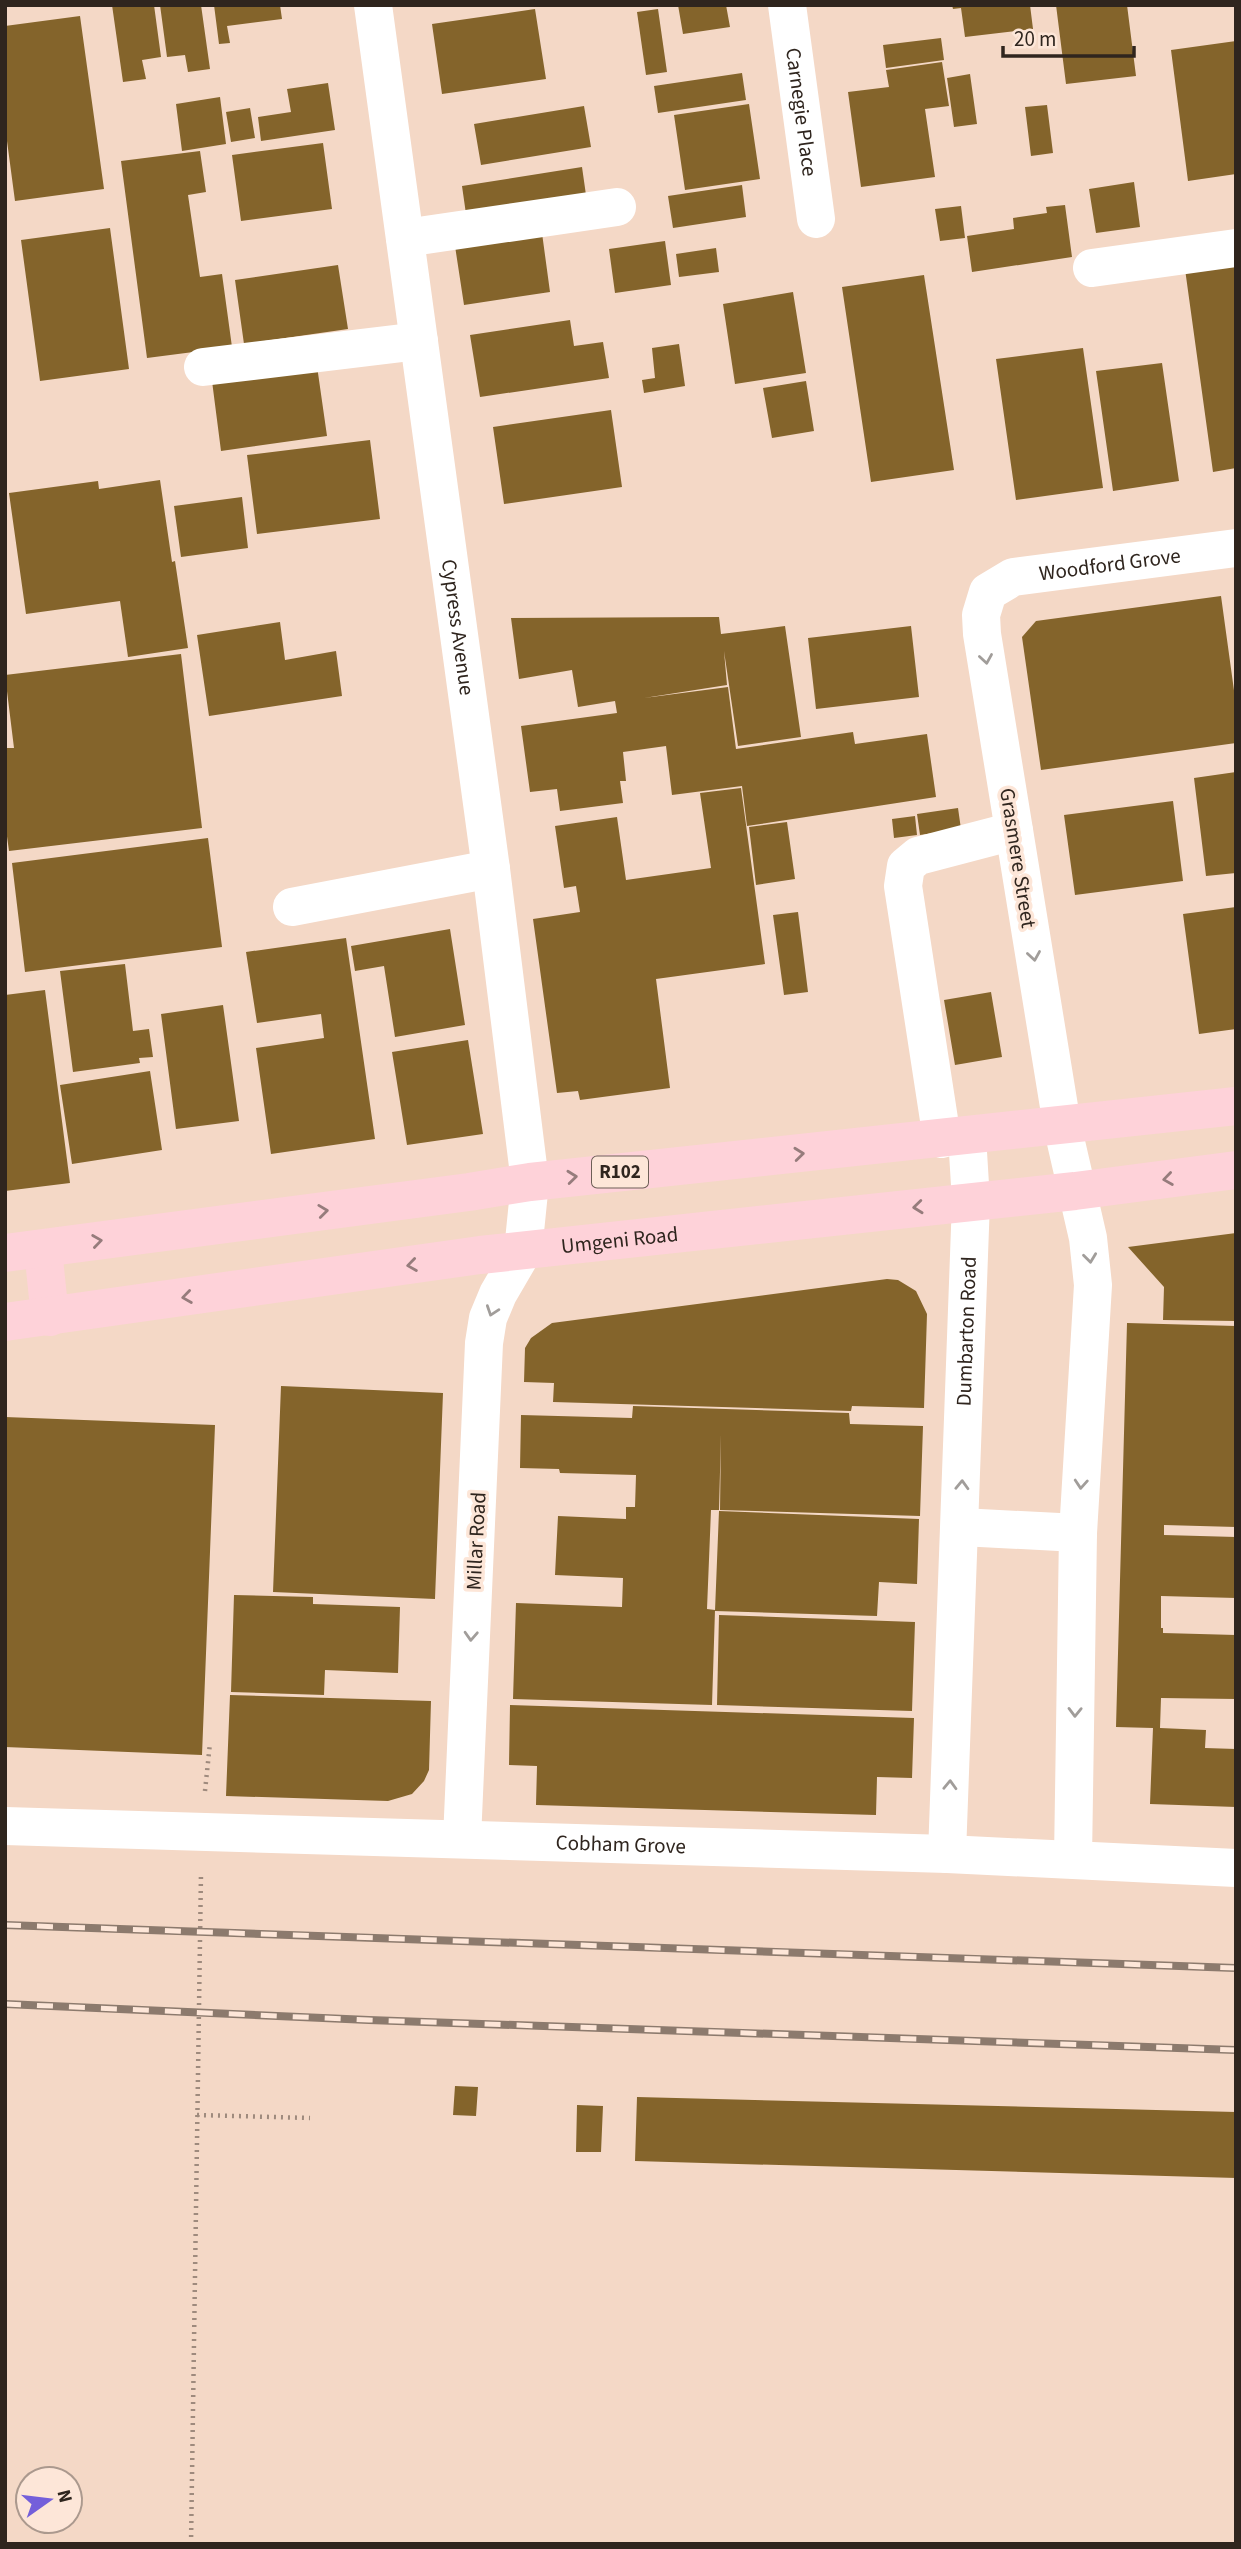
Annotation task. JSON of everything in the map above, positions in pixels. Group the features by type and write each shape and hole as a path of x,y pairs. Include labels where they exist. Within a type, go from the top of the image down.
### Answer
{"main road":[{"name":"R102","path":"5,1253 530,1182 1236,1106"},
{"name":"Umgeni Road","path":"5,1322 523,1251 1075,1191 1236,1170"},
{"path":"43,1249 50,1317"}],"street":[{"name":"Cypress Avenue","path":"373,5 491,869 530,1182 523,1251"},
{"name":"Carnegie Place","path":"787,5 816,219"},
{"path":"405,239 617,207"},
{"path":"1092,268 1236,248"},
{"path":"203,367 419,341"},
{"name":"Woodford Grove","path":"989,592 1013,577 1236,548"},
{"name":"Grasmere Street","path":"989,592 981,615 982,634 1075,1191"},
{"name":"Dumbarton Road","path":"947,1854 971,1201 954,1137 904,886 906,866 918,856 1014,831"},
{"path":"292,907 491,869"},
{"path":"1073,1859 1078,1533 1093,1284 1088,1238 1075,1191"},
{"name":"Millar Road","path":"462,1839 484,1343 488,1318 498,1294 523,1251"},
{"path":"961,1527 1078,1533"},
{"name":"Cobham Grove","path":"5,1826 947,1854 1236,1868"}],"path":[{"path":"191,2544 202,1831"},
{"path":"197,2115 310,2118"}],"building":[{"path":"112,5 154,5 161,57 142,60 146,79 123,82"},
{"path":"160,5 201,5 210,69 188,72 185,55 167,57"},
{"path":"214,5 280,5 282,19 227,26 230,43 219,44"},
{"path":"678,5 726,5 730,27 683,34"},
{"path":"952,5 1030,5 1033,29 965,37 961,8 953,9"},
{"path":"1056,5 1127,5 1136,76 1066,84"},
{"path":"535,9 546,79 442,94 432,24"},
{"path":"658,9 667,72 646,75 637,12"},
{"path":"80,16 104,189 15,201 5,126 5,26"},
{"path":"941,38 944,60 886,68 883,45"},
{"path":"1236,41 1236,174 1188,181 1171,50"},
{"path":"942,62 949,106 925,109 935,177 861,187 848,92 889,87 886,70"},
{"path":"742,73 746,100 658,113 654,86"},
{"path":"970,74 977,124 954,127 947,78"},
{"path":"328,83 335,130 261,141 258,117 291,112 287,89"},
{"path":"220,97 226,144 182,151 176,104"},
{"path":"749,104 760,179 685,190 674,115"},
{"path":"1047,105 1053,153 1031,156 1025,107"},
{"path":"584,106 591,147 481,165 474,124"},
{"path":"250,108 255,138 231,142 226,112"},
{"path":"323,143 332,209 241,221 232,155"},
{"path":"200,151 206,192 188,195 200,277 222,274 232,347 147,358 121,161"},
{"path":"582,167 586,195 466,214 462,186"},
{"path":"1134,182 1140,227 1096,233 1089,189"},
{"path":"742,185 746,217 673,228 668,196"},
{"path":"1065,205 1072,257 972,272 967,236 1014,229 1013,218 1047,213 1046,207"},
{"path":"961,206 965,238 940,241 935,209"},
{"path":"110,228 129,369 40,381 21,240"},
{"path":"542,233 550,292 464,305 455,246"},
{"path":"665,241 671,285 615,293 609,249"},
{"path":"716,248 719,272 679,277 676,254"},
{"path":"1236,262 1236,468 1213,472 1185,269"},
{"path":"338,265 348,329 244,344 235,280"},
{"path":"924,275 954,470 871,482 842,287"},
{"path":"793,292 806,373 735,384 723,304"},
{"path":"570,320 574,346 603,342 609,378 480,397 470,335"},
{"path":"679,344 685,386 644,393 642,380 655,378 652,348"},
{"path":"1083,348 1103,488 1016,500 996,359"},
{"path":"1162,363 1179,481 1113,491 1096,371"},
{"path":"317,366 327,436 221,451 212,381"},
{"path":"806,381 814,431 772,438 763,388"},
{"path":"611,410 622,487 504,504 493,427"},
{"path":"370,440 380,519 257,534 247,455"},
{"path":"160,480 188,648 128,657 120,601 26,614 9,493 98,481 99,489"},
{"path":"242,497 248,548 181,557 174,506"},
{"path":"1221,596 1236,705 1236,743 1041,770 1022,637 1036,621"},
{"path":"719,617 721,634 785,626 801,737 738,746 724,651 727,685 644,698 728,687 736,749 853,732 855,744 927,734 936,797 747,826 742,786 672,795 666,746 623,752 626,781 620,781 623,803 560,811 557,789 530,792 521,726 617,713 615,701 578,707 572,670 519,679 511,618"},
{"path":"280,622 285,660 336,651 342,696 209,716 197,635"},
{"path":"911,626 919,697 816,709 808,638"},
{"path":"181,654 202,828 9,851 5,822 5,748 14,748 5,675"},
{"path":"1236,772 1236,873 1206,876 1194,778"},
{"path":"741,788 765,964 656,979 670,1088 580,1100 578,1091 557,1093 533,919 580,912 576,886 564,888 555,826 617,817 626,880 711,868 700,793"},
{"path":"1173,801 1183,881 1075,895 1064,815"},
{"path":"958,808 961,829 920,835 917,814"},
{"path":"915,816 917,835 894,838 892,819"},
{"path":"787,822 795,879 756,885 749,827"},
{"path":"208,838 222,947 25,972 12,863"},
{"path":"1236,907 1236,1029 1199,1034 1183,914"},
{"path":"798,912 808,992 784,995 773,915"},
{"path":"450,929 465,1025 395,1037 384,966 355,971 351,946"},
{"path":"346,938 375,1139 271,1154 256,1048 324,1038 321,1014 257,1023 246,952"},
{"path":"125,964 133,1031 149,1029 153,1057 139,1058 140,1063 73,1072 60,971"},
{"path":"45,990 70,1183 5,1191 5,995"},
{"path":"991,992 1002,1057 955,1065 944,1000"},
{"path":"223,1005 239,1121 176,1129 161,1014"},
{"path":"468,1040 483,1134 407,1145 392,1052"},
{"path":"150,1071 162,1150 72,1164 60,1085"},
{"path":"1236,1233 1236,1321 1163,1320 1164,1287 1128,1247"},
{"path":"887,1279 898,1280 916,1291 927,1314 924,1408 852,1406 851,1411 553,1402 554,1383 524,1382 525,1348 531,1338 552,1323"},
{"path":"1127,1323 1236,1326 1236,1527 1164,1525 1164,1535 1236,1537 1236,1598 1161,1596 1161,1628 1163,1633 1236,1635 1236,1699 1161,1698 1160,1728 1206,1730 1205,1748 1236,1749 1236,1807 1150,1804 1153,1728 1116,1727"},
{"path":"281,1386 443,1393 435,1599 273,1592"},
{"path":"633,1406 849,1413 850,1424 923,1426 920,1516 720,1510 721,1434 719,1510 711,1510 707,1609 715,1610 712,1705 513,1699 516,1603 622,1607 623,1578 555,1575 558,1516 626,1519 626,1507 635,1507 636,1475 560,1473 559,1469 520,1468 521,1415 632,1418"},
{"path":"5,1417 215,1425 202,1755 5,1747"},
{"path":"719,1511 919,1519 917,1584 879,1582 877,1616 715,1611"},
{"path":"234,1595 313,1597 313,1604 400,1607 398,1673 325,1670 324,1695 231,1692"},
{"path":"719,1615 915,1622 912,1711 717,1705"},
{"path":"230,1695 431,1701 429,1770 424,1781 412,1794 388,1801 226,1796"},
{"path":"510,1705 914,1718 912,1778 877,1777 876,1815 536,1805 537,1766 509,1765"},
{"path":"455,2086 478,2087 476,2116 453,2115"},
{"path":"637,2097 1236,2112 1236,2178 635,2161"},
{"path":"577,2105 603,2106 601,2152 576,2152"}],"railway":[{"path":"5,1925 1236,1968"},
{"path":"5,2004 369,2020 1236,2050"}]}
